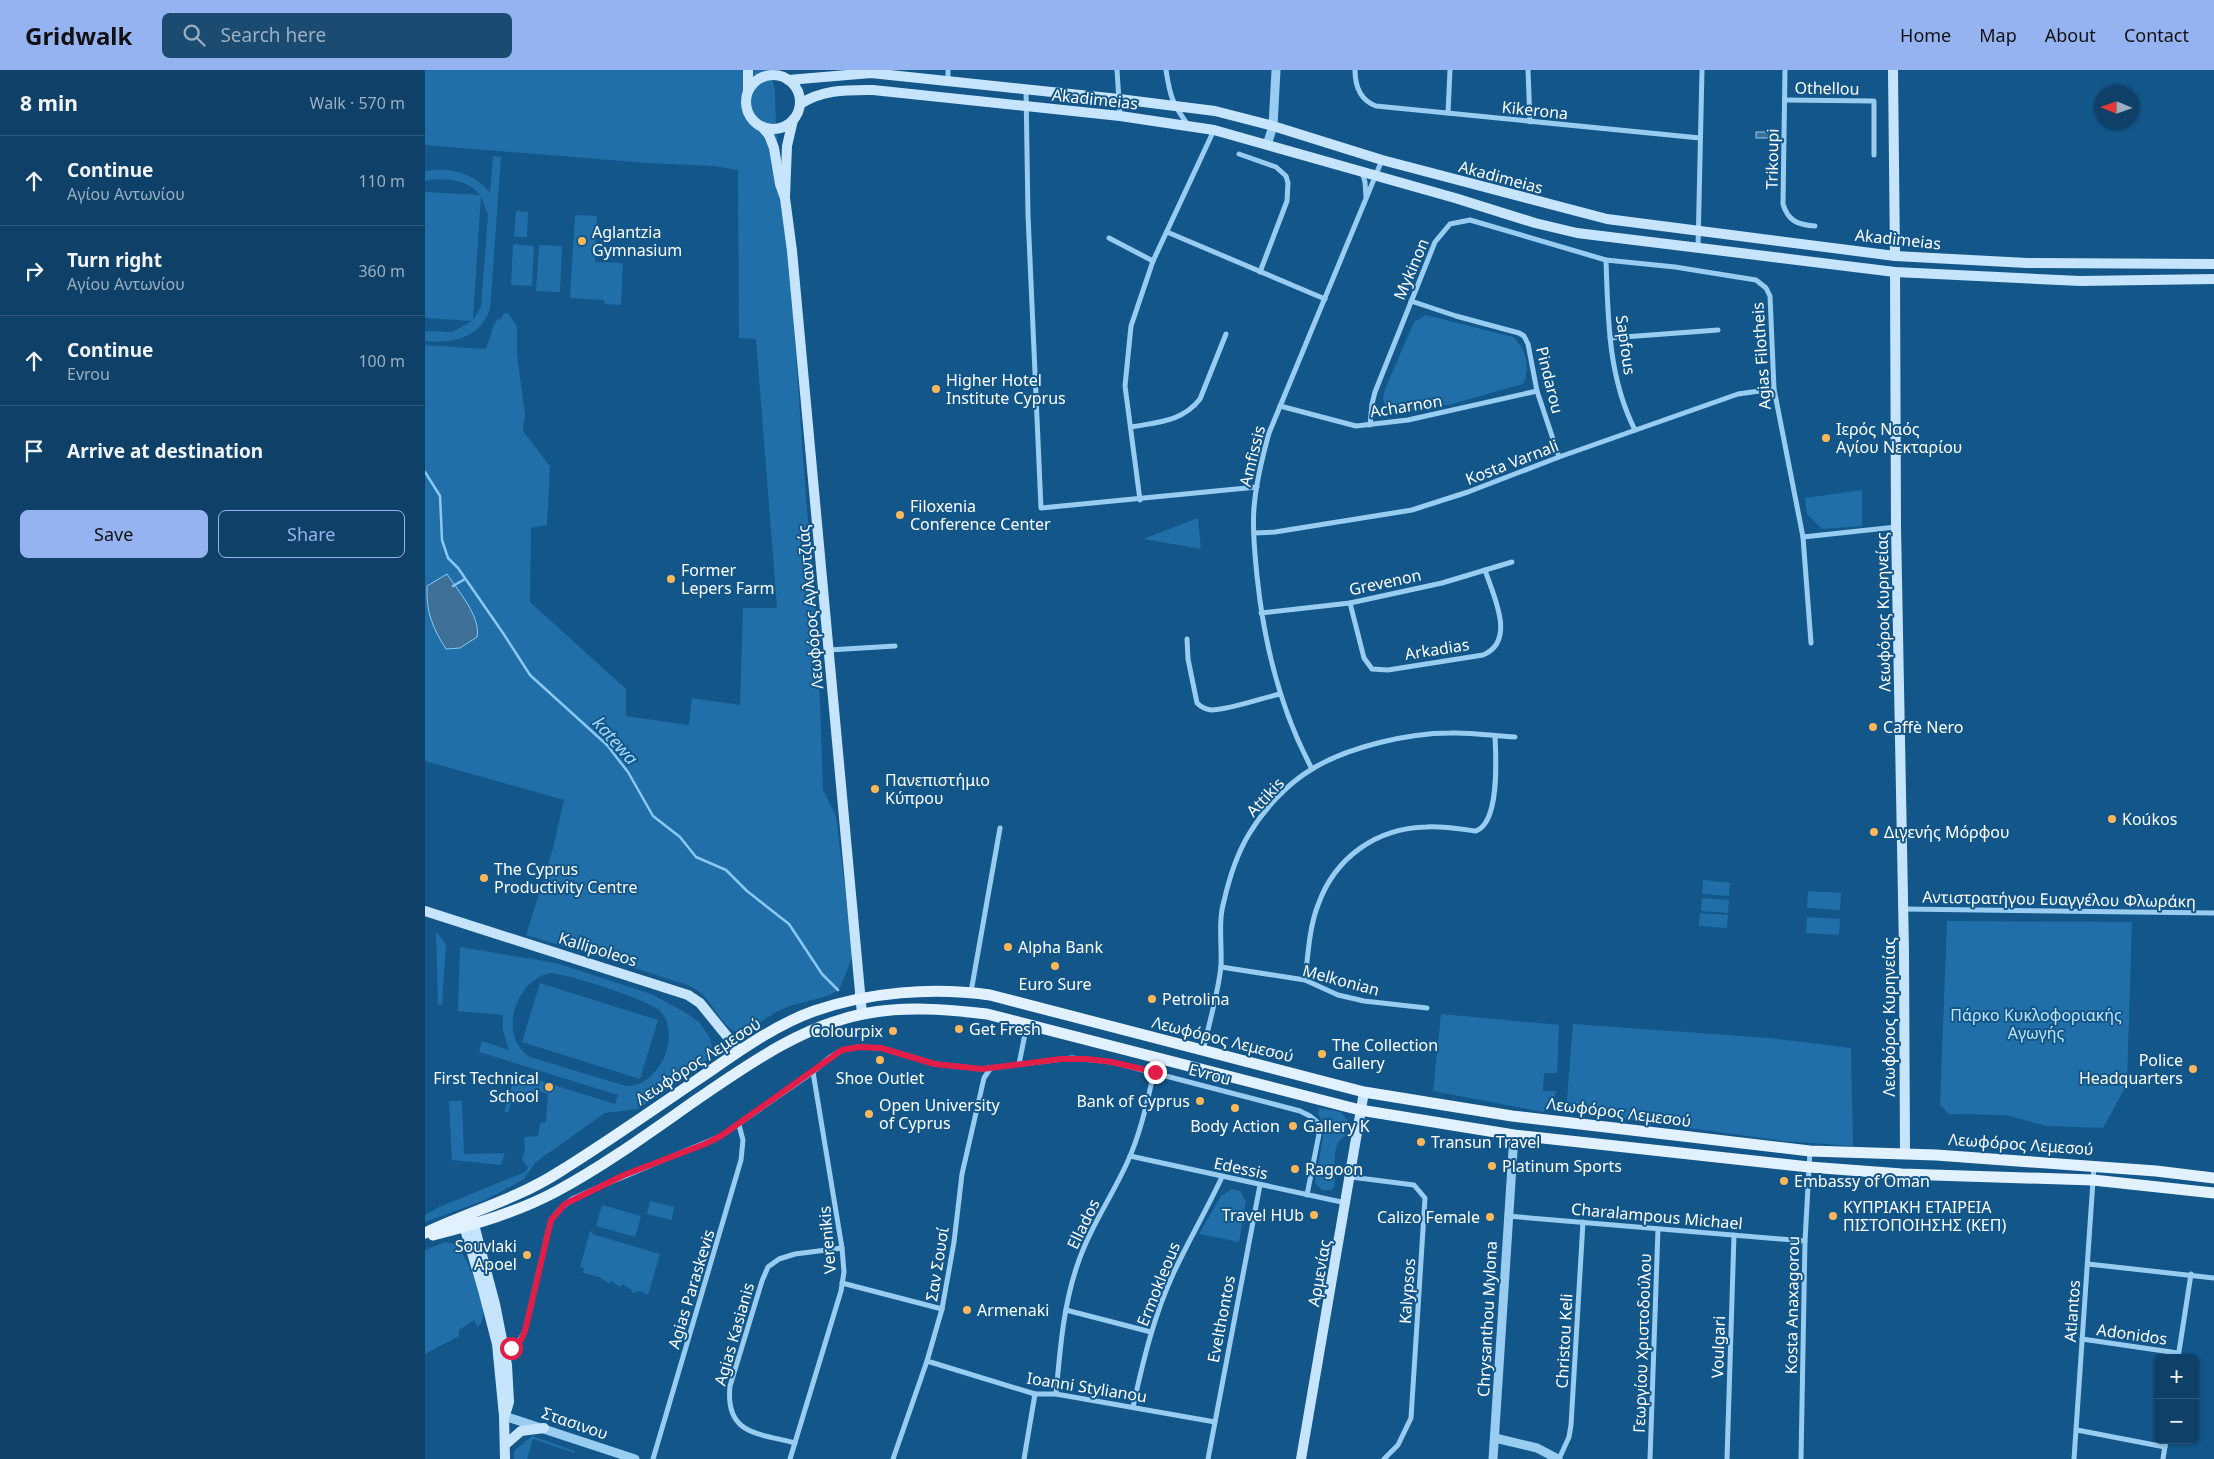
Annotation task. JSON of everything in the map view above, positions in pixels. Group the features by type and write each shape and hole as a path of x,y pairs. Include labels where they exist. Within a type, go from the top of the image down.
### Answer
{"main road":[{"path":"747,92 761,77 773,72 788,80 797,90 800,104 793,120 781,128 763,128 754,122 748,113 746,103 748,70"},
{"name":"Λεωφόρος Κυρηνείας","path":"1893,70 1895,256"},
{"name":"Akadimeias","path":"788,80 871,73 948,75 1026,89 1215,111 1273,126 1382,160 1581,214 1607,219 1895,256 2027,263 2214,264"},
{"name":"Akadimeias","path":"800,104 813,96 836,90 873,90 1188,125 1214,130 1568,231 1698,248 1895,272 2080,281 2214,279"},
{"name":"Λεωφόρος Αγλαντζιάς","path":"793,120 787,146 785,198 801,339 856,929 862,1014"},
{"name":"Λεωφόρος Αγλαντζιάς","path":"763,128 772,140 779,181 785,198"},
{"name":"Λεωφόρος Κυρηνείας","path":"1895,272 1896,527 1903,909 1905,1153"},
{"name":"Kallipoleos","path":"425,911 688,995 700,1003 739,1051"},
{"name":"Λεωφόρος Λεμεσού","path":"467,1220 558,1173 739,1051 813,1012 860,998 923,992 971,992 1050,1010 1203,1052 1364,1092 1522,1117 1810,1151 1905,1153 2094,1166 2214,1178"},
{"name":"Λεωφόρος Λεμεσού","path":"467,1220 536,1202 571,1183 748,1065 821,1026 862,1014 925,1009 987,1014 1360,1110 1514,1135 1809,1167 1902,1174 2093,1180 2214,1193"},
{"name":"Αρμενίας","path":"1301,1459 1347,1203 1364,1092"},
{"path":"425,1233 467,1220"},
{"path":"425,1238 467,1220"},
{"path":"467,1220 495,1304 505,1350 510,1392 504,1416"},
{"path":"467,1220 497,1344 506,1444 505,1459"},
{"path":"506,1444 521,1431 544,1428"}],"street":[{"path":"1117,70 1120,116"},
{"path":"1166,70 1170,96 1188,125"},
{"path":"1267,145 1273,126 1276,70"},
{"name":"Kikerona","path":"1355,70 1356,87 1368,103 1376,106 1700,138"},
{"path":"1448,113 1450,70"},
{"path":"1528,70 1531,122"},
{"path":"1698,248 1702,70"},
{"name":"Trikoupi","path":"1785,70 1783,204 1786,214 1795,223 1815,226"},
{"path":"1026,89 1028,215 1041,508 1140,500 1257,486"},
{"name":"Othellou","path":"1785,100 1874,101 1874,155"},
{"path":"1140,500 1125,386 1131,326 1153,261 1214,130"},
{"path":"1239,154 1276,167 1286,176 1288,184 1287,201 1260,272"},
{"name":"Amfissis","path":"1312,769 1295,738 1273,669 1261,613 1253,510 1261,461 1279,406 1377,176 1382,160"},
{"path":"1361,172 1365,182 1366,202"},
{"name":"Mykinon","path":"1370,425 1375,392 1411,300 1435,242 1449,224 1460,220 1470,220 1606,260"},
{"path":"1167,232 1325,298"},
{"path":"1109,238 1153,261"},
{"name":"Λεωφόρος Κυρηνείας","path":"1895,256 1895,272"},
{"name":"Sapfous","path":"1606,260 1610,338 1621,393 1635,430"},
{"name":"Agias Filotheis","path":"1606,260 1756,280 1762,284 1770,296 1773,389 1803,537 1811,644"},
{"name":"Pindarou","path":"1411,300 1456,316 1524,336 1528,344 1537,391 1559,457"},
{"path":"1610,338 1718,330"},
{"path":"1131,427 1172,420 1193,408 1200,399 1226,334"},
{"name":"Kosta Varnali","path":"1254,533 1275,532 1412,510 1468,492 1559,457 1739,394 1773,389"},
{"name":"Acharnon","path":"1279,406 1356,426 1408,420 1537,391"},
{"path":"1803,537 1896,527"},
{"name":"Grevenon","path":"1261,613 1350,603 1441,583 1511,562"},
{"name":"Arkadias","path":"1350,603 1364,658 1372,669 1388,670 1483,655 1495,647 1501,630 1500,618 1485,570"},
{"path":"1187,639 1188,659 1197,703 1202,708 1211,710 1223,708 1280,694"},
{"path":"829,650 895,646"},
{"name":"Attikis","path":"1203,1052 1221,967 1223,904 1232,873 1248,836 1264,813 1312,769 1358,749 1410,736 1451,733 1515,738"},
{"path":"1305,980 1312,928 1318,904 1336,872 1358,848 1377,837 1399,830 1427,827 1476,831 1483,828 1491,810 1497,766 1495,736"},
{"path":"971,992 1000,828"},
{"name":"Αντιστρατήγου Ευαγγέλου Φλωράκη","path":"1903,909 2214,913"},
{"name":"Melkonian","path":"1221,967 1305,980 1338,995 1364,1001 1427,1008"},
{"path":"1019,1064 1027,1023"},
{"name":"Evrou","path":"505,1350 516,1346 525,1331 551,1220 565,1204 624,1175 705,1144 739,1125 842,1050 859,1047 881,1048 935,1064 990,1069 1072,1058 1112,1062 1300,1110 1318,1123 1319,1134 1307,1195"},
{"name":"Σαν Σουσί","path":"893,1459 927,1362 942,1309 954,1242 962,1174 984,1078 990,1069"},
{"name":"Verenikis","path":"790,1459 842,1283 844,1266 813,1072"},
{"name":"Ellados","path":"1056,1394 1066,1310 1071,1286 1083,1248 1130,1156 1140,1128 1155,1072"},
{"name":"Agias Paraskevis","path":"653,1459 741,1160 743,1140 739,1125"},
{"name":"Chrysanthou Mylona","path":"1495,1438 1507,1216 1514,1135"},
{"name":"Kosta Anaxagorou","path":"1801,1459 1805,1241 1810,1151"},
{"name":"Edessis","path":"1130,1156 1347,1203"},
{"name":"Atlantos","path":"2074,1459 2094,1166"},
{"name":"Ermokleous","path":"1133,1407 1151,1332 1174,1273 1222,1177"},
{"name":"Kalypsos","path":"1351,1177 1414,1185 1421,1190 1425,1198 1411,1418 1397,1445 1384,1459"},
{"name":"Evelthontos","path":"1208,1459 1259,1185"},
{"name":"Charalampous Michael","path":"1507,1216 1805,1241"},
{"name":"Christou Keli","path":"1559,1459 1569,1437 1571,1425 1583,1222"},
{"name":"Γεωργίου Χριστοδούλου","path":"1650,1459 1658,1229"},
{"name":"Voulgari","path":"1727,1459 1733,1235"},
{"name":"Agias Kasianis","path":"795,1443 741,1427 732,1414 729,1396 730,1386 768,1267 788,1256 842,1248"},
{"path":"2088,1264 2214,1278"},
{"path":"2178,1354 2191,1274"},
{"path":"842,1283 942,1309"},
{"path":"1066,1310 1151,1332"},
{"name":"Adonidos","path":"2082,1340 2166,1354"},
{"name":"Ioanni Stylianou","path":"927,1362 1035,1394 1056,1394 1215,1422"},
{"path":"1024,1459 1035,1394"},
{"name":"Στασινου","path":"504,1416 635,1459"},
{"path":"2077,1430 2165,1447"},
{"path":"1493,1459 1495,1438 1537,1448 1559,1459"},
{"path":"2163,1459 2165,1444"}],"green space":[{"path":"425,70 770,70 775,91 776,129 784,187 806,498 817,619 823,790 836,816 851,938 857,943 846,975 835,993 778,1011 748,1033 732,1030 720,1018 704,996 690,986 526,935 552,852 564,800 425,761 425,345 486,349 494,324 500,317 500,321 504,313 509,314 517,327 517,353 525,415 523,431 550,466 547,525 531,528 530,602 626,689 626,716 689,725 692,698 740,705 743,608 777,608 756,339 739,338 738,170 713,166 647,163 425,145","holes":["447,574 470,610 477,637 460,648 436,630 431,619 427,601"]},
{"path":"493,156 501,157 490,309 480,327 464,337 446,341 425,341 425,331 452,332 472,321 425,318 425,192 480,195 469,185 455,180 439,179 425,181 425,171 443,170 461,173 477,181 490,193","holes":["481,196 488,215 481,307 473,320"]},
{"path":"516,211 528,212 527,237 514,237"},
{"path":"575,215 597,216 595,262 623,263 621,305 605,304 604,300 570,298"},
{"path":"513,244 534,246 532,286 511,285"},
{"path":"539,245 562,246 560,292 536,291"},
{"path":"1426,315 1513,337 1521,347 1526,359 1527,372 1523,384 1452,404 1394,413 1387,411 1383,399 1385,389 1414,322"},
{"path":"1862,490 1862,526 1822,529 1807,514 1805,498"},
{"path":"1198,518 1201,549 1143,539"},
{"path":"1703,880 1730,883 1729,896 1702,894"},
{"path":"1808,891 1841,893 1840,910 1807,908"},
{"path":"1702,898 1729,900 1728,913 1701,911"},
{"path":"1700,913 1728,915 1727,928 1699,926"},
{"path":"1807,917 1840,919 1839,935 1806,933"},
{"name":"Πάρκο Κυκλοφοριακής Αγωγής","path":"1947,921 2132,922 2127,1084 2103,1128 2046,1126 2006,1115 1949,1114 1940,1105"},
{"path":"436,932 446,944 442,1005 438,1005"},
{"path":"460,947 556,963 651,994 685,1012 700,1023 710,1038 712,1047 708,1059 653,1099 638,1109 605,1113 536,1162 523,1180 483,1201 425,1222 425,1215 439,1207 525,1172 528,1168 522,1160 525,1151 524,1137 538,1136 540,1123 546,1122 548,1094 538,1091 515,1094 508,1112 504,1112 516,1073 615,1104 618,1095 479,1052 482,1041 509,1050 503,1030 503,1015 458,1011","holes":["551,973 625,994 660,1011 666,1021 669,1033 668,1046 664,1058 648,1078 638,1084 626,1086 530,1057 520,1048 514,1036 513,1023 520,997 528,986 538,978"]},
{"path":"540,983 658,1020 640,1079 522,1042"},
{"path":"1441,1014 1559,1025 1557,1073 1544,1073 1543,1091 1556,1091 1552,1106 1543,1112 1433,1091"},
{"path":"1573,1024 1769,1038 1851,1048 1853,1146 1783,1141 1566,1111"},
{"path":"449,1101 462,1101 464,1154 505,1153 501,1165 452,1160"},
{"path":"1319,1108 1341,1112 1347,1120 1346,1134 1336,1148 1335,1183 1334,1188 1330,1190 1322,1190 1315,1183 1325,1125 1318,1114"},
{"path":"1232,1189 1240,1191 1246,1201 1239,1242 1199,1234 1221,1196"},
{"path":"650,1201 674,1207 672,1220 647,1214"},
{"path":"602,1205 641,1216 635,1237 596,1226"},
{"path":"590,1231 593,1232 592,1234 660,1254 648,1295 640,1291 631,1293 632,1290 622,1284 620,1287 611,1281 610,1284 599,1277 583,1273 584,1268 580,1267"},
{"path":"445,1242 455,1244 464,1257 481,1300 483,1317 478,1327 474,1320 459,1330 459,1336 425,1354 425,1250"},
{"path":"532,1436 575,1451 574,1453 533,1439 527,1459 514,1459 514,1451"}],"shaded area":[{"path":"1756,132 1771,132 1771,138 1756,138"},
{"path":"447,574 468,604 476,621 477,637 460,648 446,649 437,634 429,612 427,586"}],"waterway":[{"name":"katewa","path":"425,472 440,496 442,540 448,558 458,568 530,675 607,745 628,772 653,816 680,837 696,857 726,870 747,891 789,924 822,974 838,990"},
{"path":"453,586 465,579"}],"place":[{"name":"Aglantzia Gymnasium","path":"582,241"},
{"name":"Higher Hotel Institute Cyprus","path":"936,389"},
{"name":"Ιερός Ναός Αγίου Νεκταρίου","path":"1826,438"},
{"name":"Filoxenia Conference Center","path":"900,515"},
{"name":"Former Lepers Farm","path":"671,579"},
{"name":"Caffè Nero","path":"1873,727"},
{"name":"Πανεπιστήμιο Κύπρου","path":"875,789"},
{"name":"Koúkos","path":"2112,819"},
{"name":"Διγενής Μόρφου","path":"1874,832"},
{"name":"The Cyprus Productivity Centre","path":"484,878"},
{"name":"Alpha Bank","path":"1008,947"},
{"name":"Euro Sure","path":"1055,966"},
{"name":"Petrolina","path":"1152,999"},
{"name":"Get Fresh","path":"959,1029"},
{"name":"Colourpix","path":"893,1031"},
{"name":"The Collection Gallery","path":"1322,1054"},
{"name":"Shoe Outlet","path":"880,1060"},
{"name":"Police Headquarters","path":"2193,1069"},
{"name":"First Technical School","path":"549,1087"},
{"name":"Bank of Cyprus","path":"1200,1101"},
{"name":"Body Action","path":"1235,1108"},
{"name":"Open University of Cyprus","path":"869,1114"},
{"name":"Gallery K","path":"1293,1126"},
{"name":"Transun Travel","path":"1421,1142"},
{"name":"Platinum Sports","path":"1492,1166"},
{"name":"Ragoon","path":"1295,1169"},
{"name":"Embassy of Oman","path":"1784,1181"},
{"name":"Travel HUb","path":"1314,1215"},
{"name":"ΚΥΠΡΙΑΚΗ ΕΤΑΙΡΕΙΑ ΠΙΣΤΟΠΟΙΗΣΗΣ (ΚΕΠ)","path":"1833,1216"},
{"name":"Calizo Female","path":"1490,1217"},
{"name":"Souvlaki Apoel","path":"527,1255"},
{"name":"Armenaki","path":"967,1310"}],"route":[{"path":"511,1348 516,1346 521,1340 525,1331 551,1220 565,1204 624,1175 721,1136 842,1050 859,1047 881,1048 935,1064 982,1069 1072,1058 1112,1062 1155,1072"}]}
